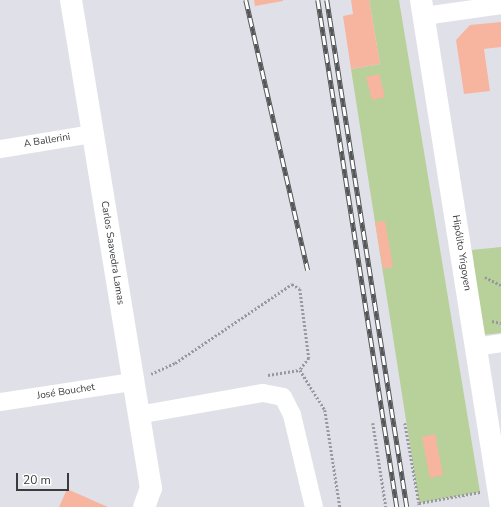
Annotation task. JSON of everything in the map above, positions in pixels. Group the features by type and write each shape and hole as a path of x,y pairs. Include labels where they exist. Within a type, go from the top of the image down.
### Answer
{"main road":[{"name":"Carlos Saavedra Lamas","path":"71,0 133,382 149,501"},
{"name":"Hipólito Yrigoyen","path":"423,8 499,498"}],"street":[{"path":"423,8 501,5"},
{"name":"A Ballerini","path":"0,149 93,134"},
{"path":"476,347 501,343"},
{"name":"José Bouchet","path":"0,402 133,382"},
{"path":"138,415 263,393 283,397 292,415 314,507"}],"path":[{"path":"133,382 175,363 292,284 300,289 309,358 300,370"},
{"path":"373,423 386,507"},
{"path":"405,423 420,507"},
{"path":"419,503 499,498"}],"green space":[{"path":"369,0 399,0 480,492 419,503 351,69 380,64"},
{"path":"501,247 501,333 483,335 472,250"}],"building":[{"path":"254,0 283,0 283,1 255,6"},
{"path":"351,0 369,0 380,64 351,69 343,16 353,14"},
{"path":"501,22 501,47 484,49 490,91 464,94 456,40 470,25"},
{"path":"379,74 385,97 372,100 366,77"},
{"path":"385,221 393,267 383,269 375,222"},
{"path":"435,434 443,475 430,478 422,437"},
{"path":"67,489 108,507 59,507"}],"railway":[{"path":"246,0 308,270"},
{"path":"318,0 397,507"},
{"path":"327,0 407,507"}]}
